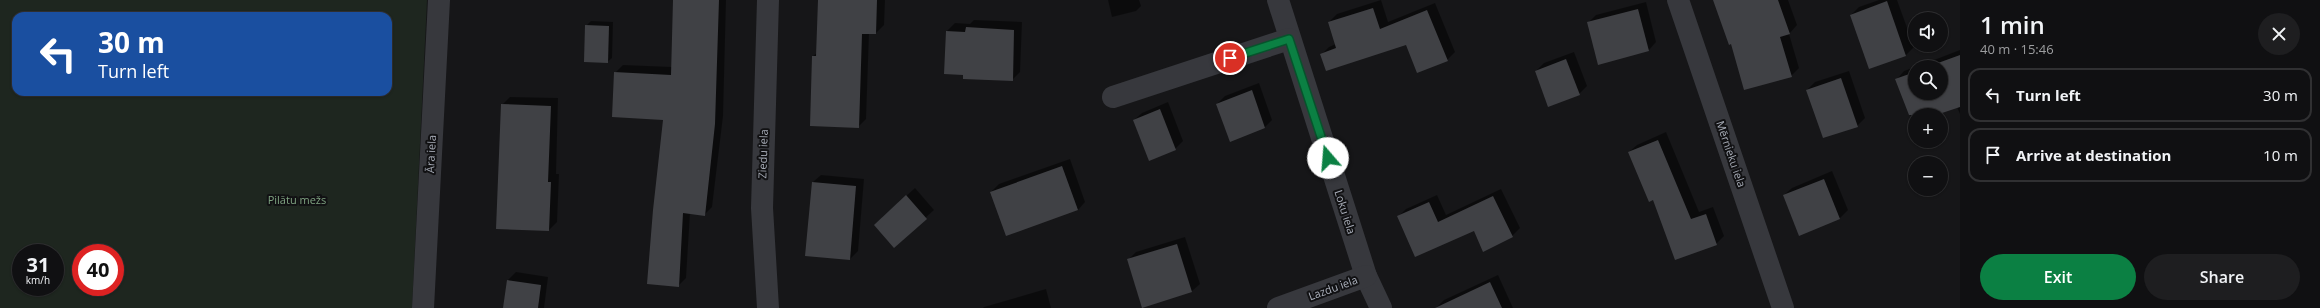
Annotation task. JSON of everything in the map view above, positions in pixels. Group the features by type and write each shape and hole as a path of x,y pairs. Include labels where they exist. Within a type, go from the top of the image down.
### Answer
{"street":[{"name":"Āra iela","path":"423,308 439,0"},
{"name":"Ziedu iela","path":"768,0 762,208 768,308"},
{"name":"Loku iela","path":"1278,0 1289,39 1366,276 1381,308"},
{"name":"Mērnieku iela","path":"1678,0 1783,308"},
{"path":"1113,97 1289,39"},
{"name":"Lazdu iela","path":"1278,308 1366,276"}],"green space":[{"name":"Pilātu mežs","path":"0,0 427,0 412,308 0,308"}],"building":[{"path":"673,0 719,0 715,124 705,216 683,213 679,287 647,284 653,210 663,120 612,117 614,72 671,75"},
{"path":"818,0 877,0 876,34 862,34 859,128 810,126 812,56 816,56"},
{"path":"1713,0 1778,0 1790,34 1780,37 1792,77 1744,90 1731,44 1729,45"},
{"path":"1887,1 1906,56 1869,69 1850,15"},
{"path":"1373,8 1380,29 1427,10 1448,61 1417,73 1406,45 1326,71 1320,54 1336,48 1328,22"},
{"path":"1638,9 1649,51 1598,65 1587,22"},
{"path":"585,25 609,26 608,63 584,62"},
{"path":"966,27 1014,30 1013,81 963,79 963,75 944,74 946,31 965,32"},
{"path":"1960,55 1960,107 1948,111 1948,108 1908,108 1908,112 1895,79 1908,74 1908,100 1948,100 1948,60 1946,60"},
{"path":"1566,59 1580,95 1548,107 1535,71"},
{"path":"1841,78 1858,127 1823,138 1806,90"},
{"path":"1252,90 1265,128 1230,142 1216,104"},
{"path":"501,104 551,106 548,182 551,182 549,231 496,229"},
{"path":"1160,109 1176,150 1149,161 1133,120"},
{"path":"1658,140 1691,219 1706,214 1717,245 1675,260 1653,200 1649,202 1628,152"},
{"path":"1062,166 1078,210 1006,236 990,192"},
{"path":"1824,179 1840,219 1799,236 1783,195"},
{"path":"812,182 856,186 850,260 805,256"},
{"path":"906,195 927,219 894,248 874,225"},
{"path":"1493,196 1513,237 1483,252 1474,231 1415,257 1397,216 1429,202 1438,222"},
{"path":"1177,244 1192,292 1142,308 1127,259"},
{"path":"507,280 541,285 538,308 503,308"},
{"path":"1490,282 1502,308 1435,308"}],"route":[{"path":"1230,58 1289,39 1328,158"}]}
